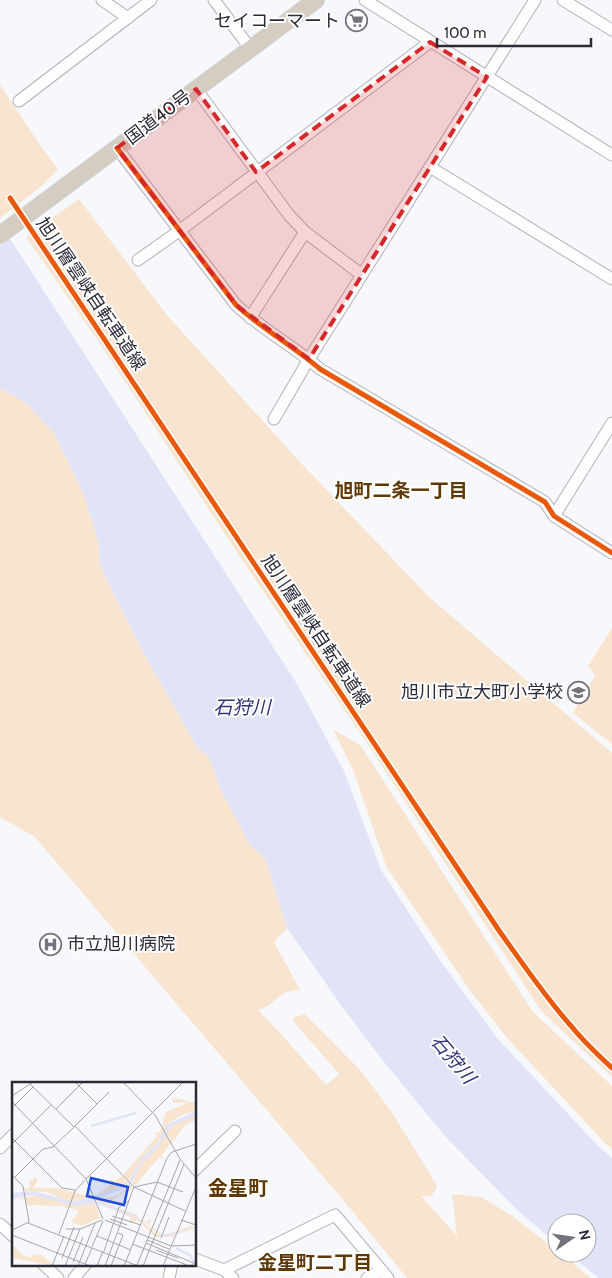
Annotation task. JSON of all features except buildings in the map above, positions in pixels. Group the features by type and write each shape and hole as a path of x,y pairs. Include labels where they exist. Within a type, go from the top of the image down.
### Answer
{"highway":[{"name":"国道40号","path":"0,234 316,0"}],"street":[{"path":"102,0 128,18"},
{"path":"19,100 151,0"},
{"path":"214,0 250,48"},
{"path":"365,0 612,155"},
{"path":"274,419 362,274 535,0"},
{"path":"564,0 612,30"},
{"path":"138,260 430,42"},
{"path":"196,89 289,215 305,232 362,274"},
{"path":"117,148 236,305 250,318 320,369 545,502 554,516 612,553"},
{"path":"430,167 612,279"},
{"path":"250,318 305,232"},
{"path":"554,516 612,423"},
{"path":"196,1169 235,1130"},
{"path":"0,1148 12,1136"},
{"path":"224,1270 335,1215 383,1276"},
{"path":"0,1224 12,1235"},
{"path":"196,1259 224,1270 233,1278"},
{"path":"45,1266 58,1278"},
{"path":"74,1278 84,1266"},
{"path":"367,1278 383,1276"}],"highlighted area":[{"path":"430,42 487,77 309,359 236,305 117,148 196,89 256,172"}],"shaded area":[{"path":"0,85 58,169 42,186 0,218"},
{"path":"79,199 166,314 300,462 430,598 612,753 612,1077 542,1012 369,746 242,560 103,348 26,237"},
{"path":"0,388 26,403 54,433 84,495 98,541 100,563 108,583 142,650 197,747 208,755 222,792 250,845 265,858 287,928 274,942 300,990 281,995 269,1005 258,1010 326,1085 339,1074 294,1022 293,1018 305,1014 361,1071 391,1111 437,1187 431,1196 421,1196 457,1236 452,1194 481,1197 511,1215 547,1243 547,1263 572,1263 591,1278 407,1278 35,837 0,817"},
{"path":"612,628 612,744 573,713 595,675 588,666"},
{"path":"333,729 361,746 533,1012 612,1086 612,1149 507,1038 469,989 386,866 354,772"}],"water":[{"name":"石狩川","path":"0,223 297,684 344,771 381,870 439,959 497,1038 598,1146 612,1158 612,1278 599,1278 580,1263 597,1263 597,1213 547,1213 547,1236 517,1210 444,1135 380,1057 287,928 265,858 250,845 222,792 208,756 197,747 142,650 108,583 100,563 98,541 84,495 54,433 26,403 0,388"}],"cycle path":[{"path":"117,148 236,305 246,314 320,369 545,502 554,516 612,553"},
{"name":"旭川層雲峡自転車道線","path":"10,198 500,932 562,1016 612,1068"}],"place":[{"name":"セイコーマート","path":"356,21"},
{"name":"旭川市立大町小学校","path":"579,692"},
{"name":"市立旭川病院","path":"51,944"}],"district":[{"name":"旭町二条一丁目","path":"401,490"},
{"name":"金星町","path":"238,1188"},
{"name":"金星町二丁目","path":"315,1262"}]}
